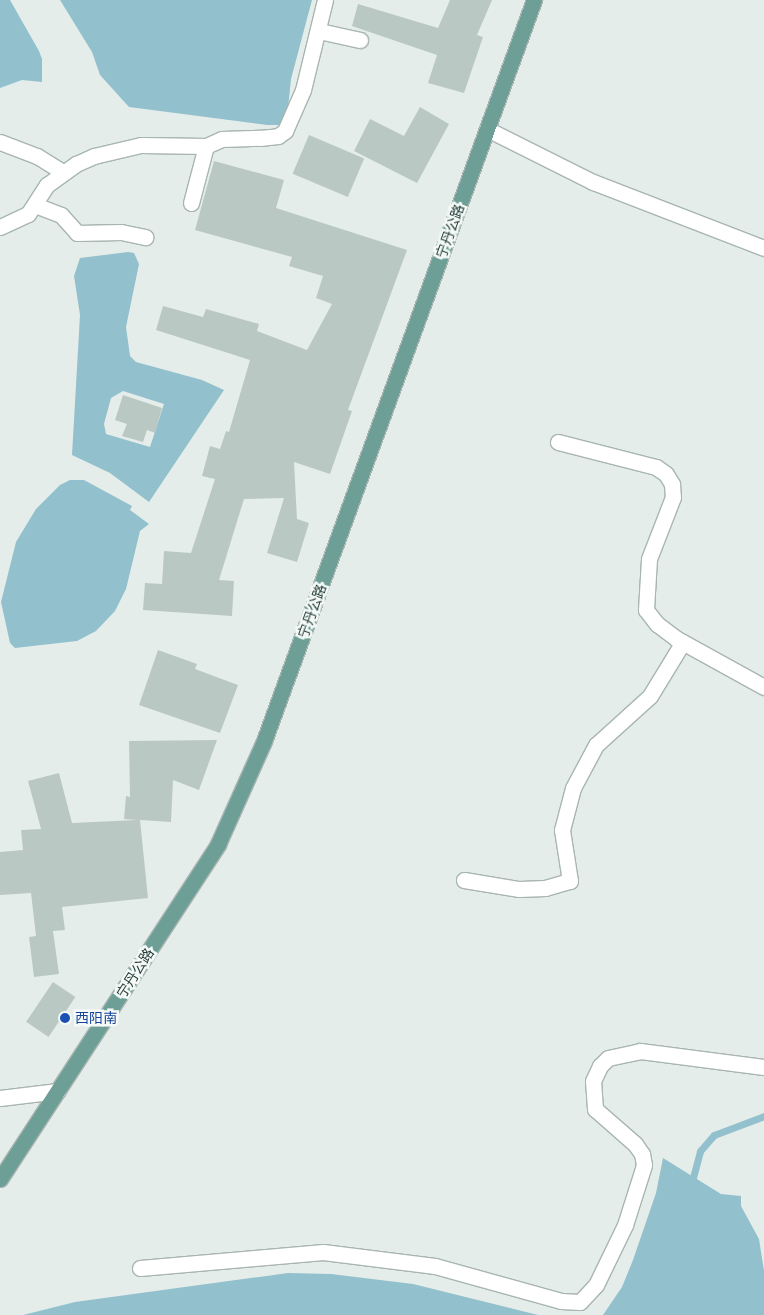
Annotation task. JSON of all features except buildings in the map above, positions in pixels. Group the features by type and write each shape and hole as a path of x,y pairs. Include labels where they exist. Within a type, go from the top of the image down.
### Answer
{"main road":[{"name":"宁丹公路","path":"0,1179 218,844 257,758 534,0"}],"street":[{"path":"0,227 28,214 48,185 63,172 94,156 141,145 206,146 222,139 260,138 285,132 298,106 319,31 325,0"},
{"path":"319,31 360,40"},
{"path":"488,129 593,182 724,235 764,248"},
{"path":"0,142 37,156 63,172"},
{"path":"191,203 206,146"},
{"path":"35,205 61,215 77,233 120,232 145,237"},
{"path":"558,442 656,467 672,484 674,497 649,559 646,610 657,624 683,642 764,687"},
{"path":"464,880 519,889 545,888 570,881 562,830 573,788 596,745 650,696 683,642"},
{"path":"140,1268 323,1252 436,1266 561,1301 580,1302 596,1285 621,1234 641,1181 644,1165 642,1154 635,1144 595,1109 594,1081 600,1066 608,1058 640,1051 764,1067"},
{"path":"0,1098 58,1091"}],"water":[{"path":"0,0 10,0 39,51 42,59 42,82 22,80 0,88"},
{"path":"60,0 312,0 291,79 287,118 281,125 267,125 129,107 100,75 92,52"},
{"path":"128,252 134,253 139,264 126,327 130,356 136,362 202,380 224,390 149,502 110,473 72,455 80,315 74,276 80,258","holes":["123,391 164,404 150,447 106,434 104,424 111,398"]},
{"path":"70,480 84,480 132,506 130,510 149,524 140,531 126,589 115,611 96,631 77,641 15,648 10,643 1,602 16,542 36,509 60,485"},
{"path":"663,1158 721,1194 741,1196 741,1206 759,1239 764,1271 764,1315 603,1315 622,1287 633,1260 656,1193"},
{"path":"288,1273 331,1274 413,1284 538,1315 23,1315 75,1302"}],"waterway":[{"path":"691,1185 700,1151 714,1135 764,1116"}],"place":[{"name":"西阳南","path":"65,1018"}]}
